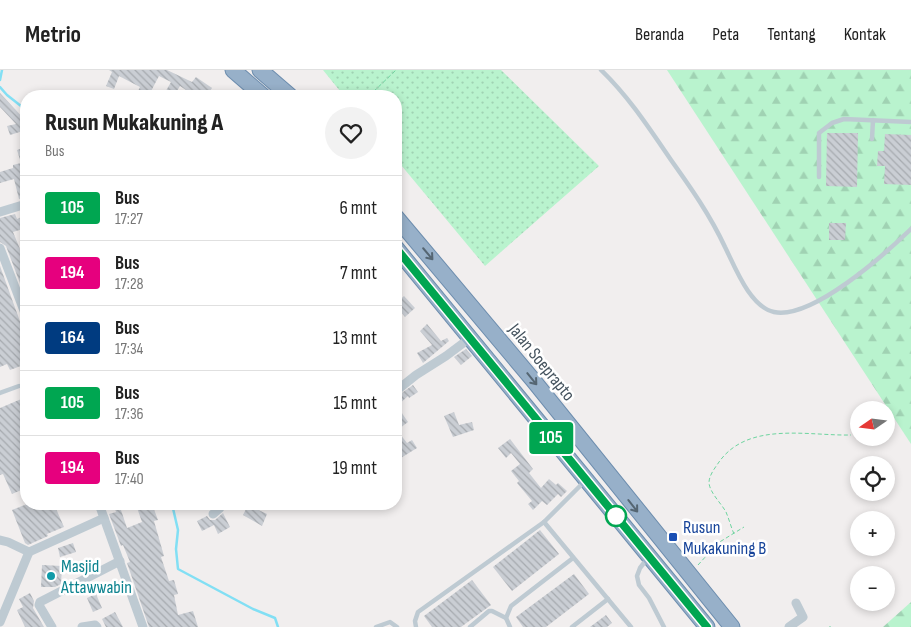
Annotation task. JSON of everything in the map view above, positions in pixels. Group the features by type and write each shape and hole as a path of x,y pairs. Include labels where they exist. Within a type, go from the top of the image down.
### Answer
{"highway":[{"path":"233,70 256,90"},
{"path":"260,70 283,90"},
{"name":"Jalan Soeprapto","path":"402,224 527,373 732,627"},
{"path":"402,255 707,627"}],"street":[{"path":"0,212 20,206"},
{"path":"0,248 20,300"},
{"path":"402,386 470,338"},
{"path":"101,510 143,627"},
{"path":"213,514 218,510"},
{"path":"0,622 29,552 104,518"},
{"path":"0,540 29,552"},
{"path":"52,627 39,605 40,602 120,560"},
{"path":"789,627 803,617 796,603"},
{"path":"82,627 95,625 97,627"}],"lane":[{"path":"601,70 633,105 703,204 742,282 762,306 774,312 790,312 828,297 886,253 911,229"},
{"path":"819,177 819,133 832,123 844,119 911,122"},
{"path":"872,139 873,120"},
{"path":"0,393 19,386"},
{"path":"416,627 415,621 418,612 544,522 586,480"},
{"path":"544,522 631,627"},
{"path":"649,556 640,568 637,576 639,585 649,598 664,627"},
{"path":"506,618 512,606 573,558"},
{"path":"572,627 608,599"},
{"path":"470,627 489,611 506,618 510,627"},
{"path":"376,627 390,622 397,627"}],"path":[{"path":"375,90 396,70"},
{"path":"734,534 723,507 711,490 709,481 713,470 726,451 758,438 785,432 850,435"},
{"path":"689,574 718,543 744,527"}],"green space":[{"path":"323,70 501,70 599,166 485,266 402,166 402,90 339,90"},
{"path":"667,70 911,70 911,444 895,419 895,401 883,401"},
{"path":"911,602 911,627 883,627"}],"building":[{"path":"109,70 167,70 192,82 196,77 212,88 211,90 186,90 180,86 178,90 166,90 171,82 159,76 152,90 138,90 140,87 119,76 114,89 106,86 112,72"},
{"path":"0,93 20,115 20,132 10,135 7,126 16,124 0,107"},
{"path":"827,133 858,133 857,187 826,186"},
{"path":"885,134 911,135 911,185 884,184 885,166 877,166 878,151 884,151"},
{"path":"20,149 20,160 17,150"},
{"path":"20,163 20,199 14,179 0,183 0,172 13,168 13,165"},
{"path":"15,214 17,219 20,218 20,230 13,232 20,249 20,283 6,246 0,242 0,218"},
{"path":"829,223 846,223 845,240 829,240"},
{"path":"0,266 20,321 20,366 10,370 7,364 0,367"},
{"path":"404,296 415,308 405,317 402,313 402,298"},
{"path":"427,324 441,341 447,338 449,341 423,363 417,353 432,345 420,331"},
{"path":"466,349 472,356 461,365 454,357"},
{"path":"413,385 418,392 409,398 408,396 402,401 402,393"},
{"path":"20,400 20,491 12,494 3,474 0,475 0,408"},
{"path":"454,412 459,425 472,422 474,430 453,437 444,416"},
{"path":"402,413 408,422 402,426"},
{"path":"402,437 407,443 412,440 417,448 402,457"},
{"path":"510,439 533,469 529,473 541,488 549,479 556,485 558,483 567,491 561,497 558,494 547,505 542,501 533,510 528,504 532,501 517,483 519,481 511,471 520,464 511,453 506,458 498,448"},
{"path":"20,507 20,510 57,510 64,527 28,545 25,543 12,510"},
{"path":"115,510 121,510 127,528 142,522 138,510 154,510 158,520 154,521 164,556 161,557 169,581 174,580 178,594 174,595 178,615 193,611 198,627 149,627 127,563 130,562 123,545 121,546 109,514 116,512"},
{"path":"246,510 259,510 267,514 262,526 243,515"},
{"path":"223,513 230,527 218,534 214,525 202,531 197,521 207,516 210,520 215,520"},
{"path":"540,530 559,554 512,591 493,567"},
{"path":"73,543 76,552 60,557 58,548"},
{"name":"Masjid Attawwabin","path":"42,565 62,566 61,584 55,587 41,587"},
{"path":"574,574 589,594 546,627 523,627 516,617"},
{"path":"472,580 491,605 461,627 432,627 424,616"},
{"path":"30,593 34,601 33,608 44,627 25,627 17,610 23,607 19,599"},
{"path":"96,594 102,608 93,612 87,598"},
{"path":"115,612 123,627 106,627 102,619"},
{"path":"606,615 612,623 607,627 590,627"}],"waterway":[{"path":"0,80 2,70"},
{"path":"0,87 20,105"},
{"path":"173,510 178,530 176,549 178,569 253,609 275,618 278,627"}],"bus line":[{"name":"105","path":"402,255 707,627"}],"place":[{"name":"Rusun Mukakuning B","path":"673,537"},
{"name":"Masjid Attawwabin","path":"51,576"}]}
